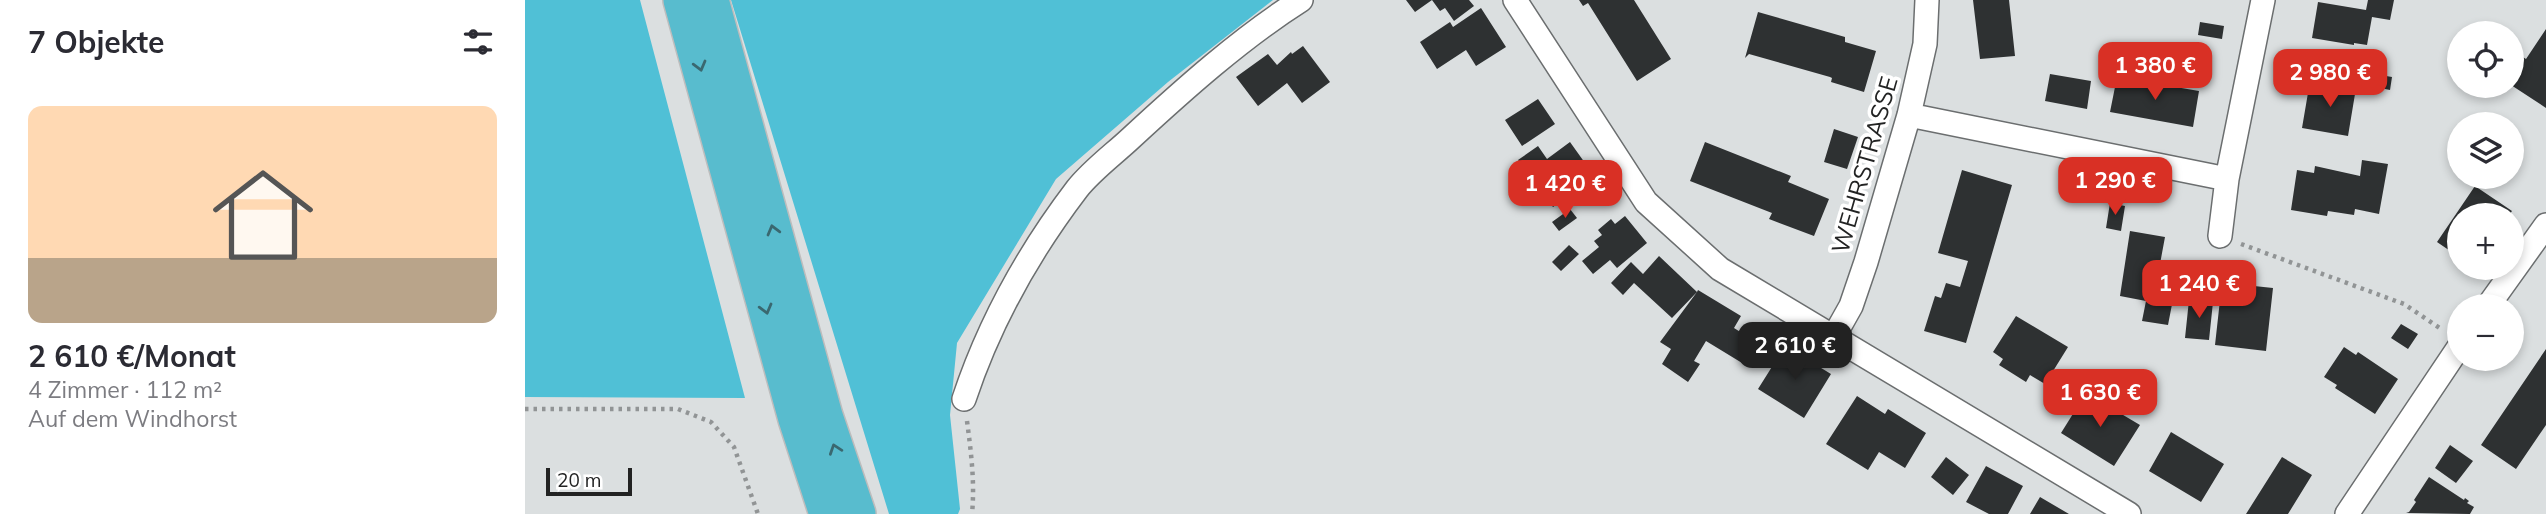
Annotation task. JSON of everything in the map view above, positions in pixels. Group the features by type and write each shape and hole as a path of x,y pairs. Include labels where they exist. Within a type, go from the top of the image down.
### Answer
{"highway":[{"path":"682,0 797,419 828,514"},
{"path":"710,0 824,416 857,514"}],"street":[{"path":"964,399 993,326 1040,241 1079,186 1178,94 1301,0"},
{"path":"1515,0 1646,202 1720,269 2129,514"},
{"name":"WEHRSTRASSE","path":"1833,338 1851,306 1866,262 1909,115 1925,44 1927,0"},
{"path":"2220,236 2227,179 2263,0"},
{"path":"1909,115 2227,179"},
{"path":"2497,294 2546,225"},
{"path":"2347,514 2447,351"}],"path":[{"path":"2220,236 2404,304 2447,336"},
{"path":"964,399 972,460 972,514"},
{"path":"525,409 678,409 711,422 734,447 758,514"}],"shaded area":[{"path":"525,0 640,0 745,398 525,397"},
{"path":"731,0 1273,0 1168,82 1056,179 957,343 950,415 960,509 958,514 889,514"}],"building":[{"path":"1406,0 1432,0 1415,12"},
{"path":"1432,0 1469,0 1474,6 1454,21 1445,8 1440,11"},
{"path":"1579,0 1634,0 1671,59 1637,81 1588,3 1583,6"},
{"path":"1973,0 2009,0 2015,56 1980,59"},
{"path":"2368,0 2394,0 2390,20 2372,17 2367,45 2312,38 2318,2 2366,10"},
{"path":"1481,8 1506,47 1476,66 1466,50 1437,69 1420,42 1450,22 1453,27"},
{"path":"1758,12 1845,37 1845,42 1876,51 1864,92 1831,82 1830,77 1749,54 1745,58"},
{"path":"2200,22 2224,26 2222,39 2198,35"},
{"path":"2546,29 2546,108 2524,94 2524,58 2526,59"},
{"path":"1303,46 1330,82 1302,103 1287,83 1258,106 1236,77 1268,54 1277,65 1291,52 1292,54"},
{"path":"2368,73 2392,77 2390,90 2366,85"},
{"path":"2050,74 2091,81 2087,109 2045,101"},
{"path":"2117,77 2199,91 2193,127 2110,112"},
{"path":"2329,83 2356,88 2348,136 2302,128 2309,87 2328,91"},
{"path":"1538,99 1555,124 1522,146 1505,120"},
{"path":"1834,129 1858,137 1847,169 1824,162"},
{"path":"1570,142 1595,177 1553,207 1518,160 1538,146 1547,159"},
{"path":"1705,142 1791,176 1788,182 1829,199 1814,236 1769,219 1772,213 1690,181"},
{"path":"2362,160 2388,164 2379,214 2355,209 2354,215 2328,211 2327,216 2291,210 2297,170 2314,173 2315,166 2360,176"},
{"path":"1962,170 2012,185 1966,343 1924,331 1935,296 1941,298 1946,283 1960,287 1968,261 1938,253"},
{"path":"2473,189 2479,189 2500,203 2463,203"},
{"path":"2110,203 2125,206 2121,231 2106,228"},
{"path":"1570,209 1577,218 1559,231 1552,222"},
{"path":"1625,216 1647,243 1617,268 1610,260 1593,274 1582,261 1599,247 1594,241 1602,235 1598,230 1611,219 1615,224"},
{"path":"2447,227 2447,249 2437,242"},
{"path":"2130,231 2165,237 2160,264 2174,266 2170,294 2174,294 2168,325 2142,321 2146,301 2120,296"},
{"path":"1569,245 1579,254 1561,271 1552,262"},
{"path":"1659,256 1697,292 1672,318 1634,283 1623,295 1611,283 1631,262 1643,274"},
{"path":"2241,280 2255,281 2254,286 2273,288 2266,351 2215,345 2222,282 2240,284"},
{"path":"1698,290 1741,316 1734,328 1761,345 1747,366 1706,341 1694,361 1700,364 1688,382 1662,364 1671,349 1660,342"},
{"path":"2189,300 2213,302 2209,340 2185,338"},
{"path":"2016,316 2068,347 2045,384 2030,375 2026,382 1999,365 2003,359 1993,352"},
{"path":"2401,324 2418,334 2408,349 2391,338"},
{"path":"1785,346 1831,374 1804,418 1758,389"},
{"path":"2344,347 2356,355 2358,352 2398,379 2375,414 2335,388 2337,385 2324,377"},
{"path":"2546,349 2546,425 2516,469 2481,445"},
{"path":"2086,393 2140,425 2114,466 2061,433"},
{"path":"1857,396 1885,414 1888,409 1926,433 1905,468 1879,452 1868,470 1826,444"},
{"path":"2171,432 2224,464 2201,502 2149,471"},
{"path":"2450,445 2473,461 2456,483 2435,468"},
{"path":"1946,457 1969,475 1953,495 1931,477"},
{"path":"2282,457 2312,475 2288,514 2246,514"},
{"path":"1986,466 2023,486 2008,514 1989,514 1966,502"},
{"path":"2429,477 2469,501 2467,503 2474,507 2470,514 2406,513 2416,502 2414,500"},
{"path":"2040,497 2069,514 2030,514"}]}
